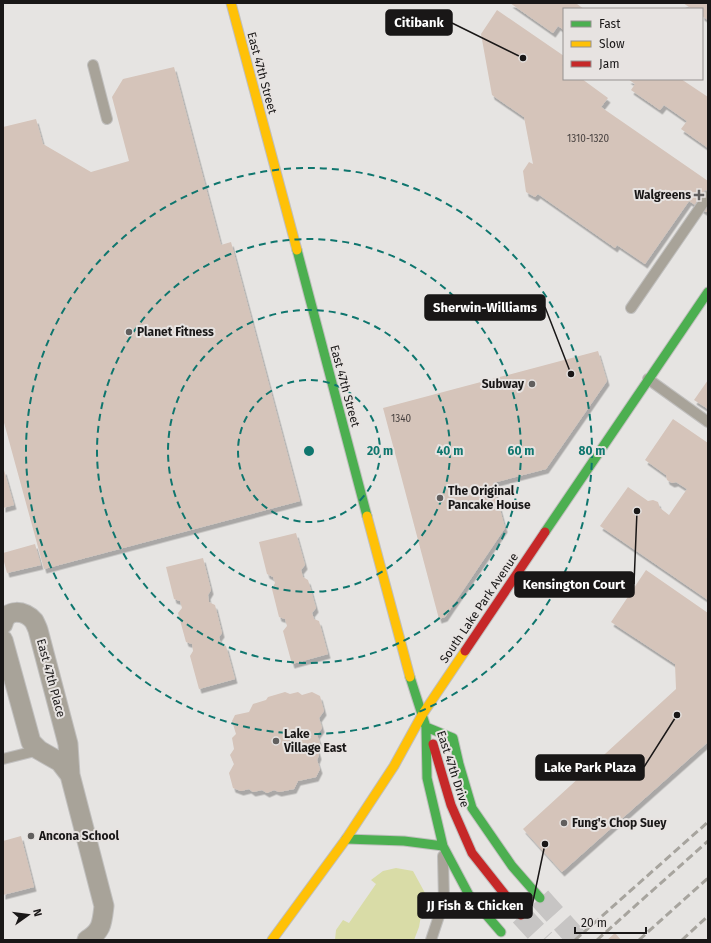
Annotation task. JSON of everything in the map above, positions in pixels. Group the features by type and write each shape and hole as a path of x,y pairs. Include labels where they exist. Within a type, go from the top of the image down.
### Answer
{"main road":[{"name":"East 47th Street","path":"231,3 409,672 426,728 427,778 443,846"},
{"name":"South Lake Park Avenue","path":"272,940 346,839 394,766 422,715 708,292"},
{"name":"East 47th Drive","path":"426,728 453,738 472,808 512,866 540,898"},
{"name":"East 47th Drive","path":"426,728 439,761 451,805 472,853 522,915"},
{"path":"346,839 404,841 443,846 469,895 501,932"}],"street":[{"name":"East 47th Place","path":"4,619 8,615 15,612 21,612 34,621 38,630 68,744 70,775 104,906 102,922 92,936"},
{"name":"East 47th Place","path":"3,640 31,742 39,750 60,762 70,775"}],"lane":[{"path":"93,65 107,119"},
{"path":"631,308 708,196"},
{"path":"648,379 708,422"},
{"path":"3,760 39,750"},
{"path":"431,940 444,901 443,846"}],"green space":[{"path":"396,868 413,871 425,893 419,927 414,940 335,940 336,930 343,920 349,923 376,884 371,880 383,871"}],"building":[{"path":"510,3 578,3 577,4 583,8 563,8 563,29 558,26 553,33"},
{"path":"683,3 708,3 708,20 703,17 703,8 690,8"},
{"path":"497,10 563,55 563,80 583,80 608,98 601,107 708,181 708,210 706,212 689,201 645,264 617,245 615,248 538,194 535,197 526,192 523,171 529,162 533,164 524,117 492,95 481,34"},
{"name":"Planet Fitness","path":"174,67 221,245 231,242 300,501 44,569 3,419 3,127 36,119 43,144 91,172 129,161 112,97 123,79"},
{"path":"629,80 682,80 708,97 708,148 681,129 687,121 664,105 660,110 631,90 635,84"},
{"path":"598,351 607,381 546,469 493,483 505,528 445,617 439,619 383,408"},
{"path":"708,380 708,409 694,400"},
{"path":"673,419 708,443 708,537 706,539 708,541 708,600 600,526 628,487 648,501 653,500 658,502 660,508 669,515 687,489 676,482 672,483 667,480 666,475 645,460"},
{"path":"3,470 14,505 3,508"},
{"path":"296,533 305,565 301,570 303,577 308,580 316,608 312,613 314,619 319,621 328,654 292,664 283,631 287,626 285,619 279,617 272,589 275,583 273,577 267,574 259,542"},
{"path":"35,544 41,565 7,573 3,553"},
{"path":"203,558 211,590 208,595 209,602 215,605 222,633 219,637 221,644 226,646 235,679 199,689 190,656 193,651 192,644 186,642 178,613 182,608 180,601 174,599 166,567"},
{"path":"646,570 708,613 708,742 562,872 523,829 676,689 675,664 611,622"},
{"name":"Lake Village East","path":"285,692 290,694 298,692 302,695 312,692 320,696 324,711 319,718 322,728 317,735 320,743 317,748 319,755 317,760 320,769 316,777 298,781 294,789 279,792 274,790 267,793 262,790 253,792 249,789 241,791 233,788 229,773 234,764 230,755 234,749 232,738 236,734 232,721 235,715 249,712 253,704 266,700 268,697"},
{"path":"21,836 34,887 3,895 3,841"},
{"path":"615,933 621,940 607,940"}],"tunnel":[{"path":"540,898 578,940"},
{"path":"521,915 544,940"}],"railway":[{"path":"575,940 708,822"},
{"path":"597,940 708,841"},
{"path":"639,940 708,878"},
{"path":"682,940 708,916"}],"traffic: fast":[{"path":"297,250 367,516"},
{"path":"545,532 708,292"},
{"path":"410,677 426,727 427,778 443,846 469,895 501,932"},
{"path":"426,727 453,738 472,808 512,866 540,898"},
{"path":"346,839 404,841 443,846"}],"traffic: slow":[{"path":"231,3 297,250"},
{"path":"367,516 410,677"},
{"path":"272,940 346,839 394,766 422,715 465,651"}],"traffic: jam":[{"path":"465,651 545,532"},
{"path":"433,744 451,805 472,853 521,915"}],"place":[{"name":"Citibank","path":"523,58"},
{"name":"Walgreens","path":"699,195"},
{"name":"Planet Fitness","path":"129,332"},
{"name":"Sherwin-Williams","path":"571,374"},
{"name":"Subway","path":"532,384"},
{"name":"The Original Pancake House","path":"440,498"},
{"name":"Kensington Court","path":"637,511"},
{"name":"Lake Park Plaza","path":"677,715"},
{"name":"Lake Village East","path":"276,741"},
{"name":"Fung's Chop Suey","path":"564,823"},
{"name":"Ancona School","path":"31,836"},
{"name":"JJ Fish & Chicken","path":"545,844"}]}
